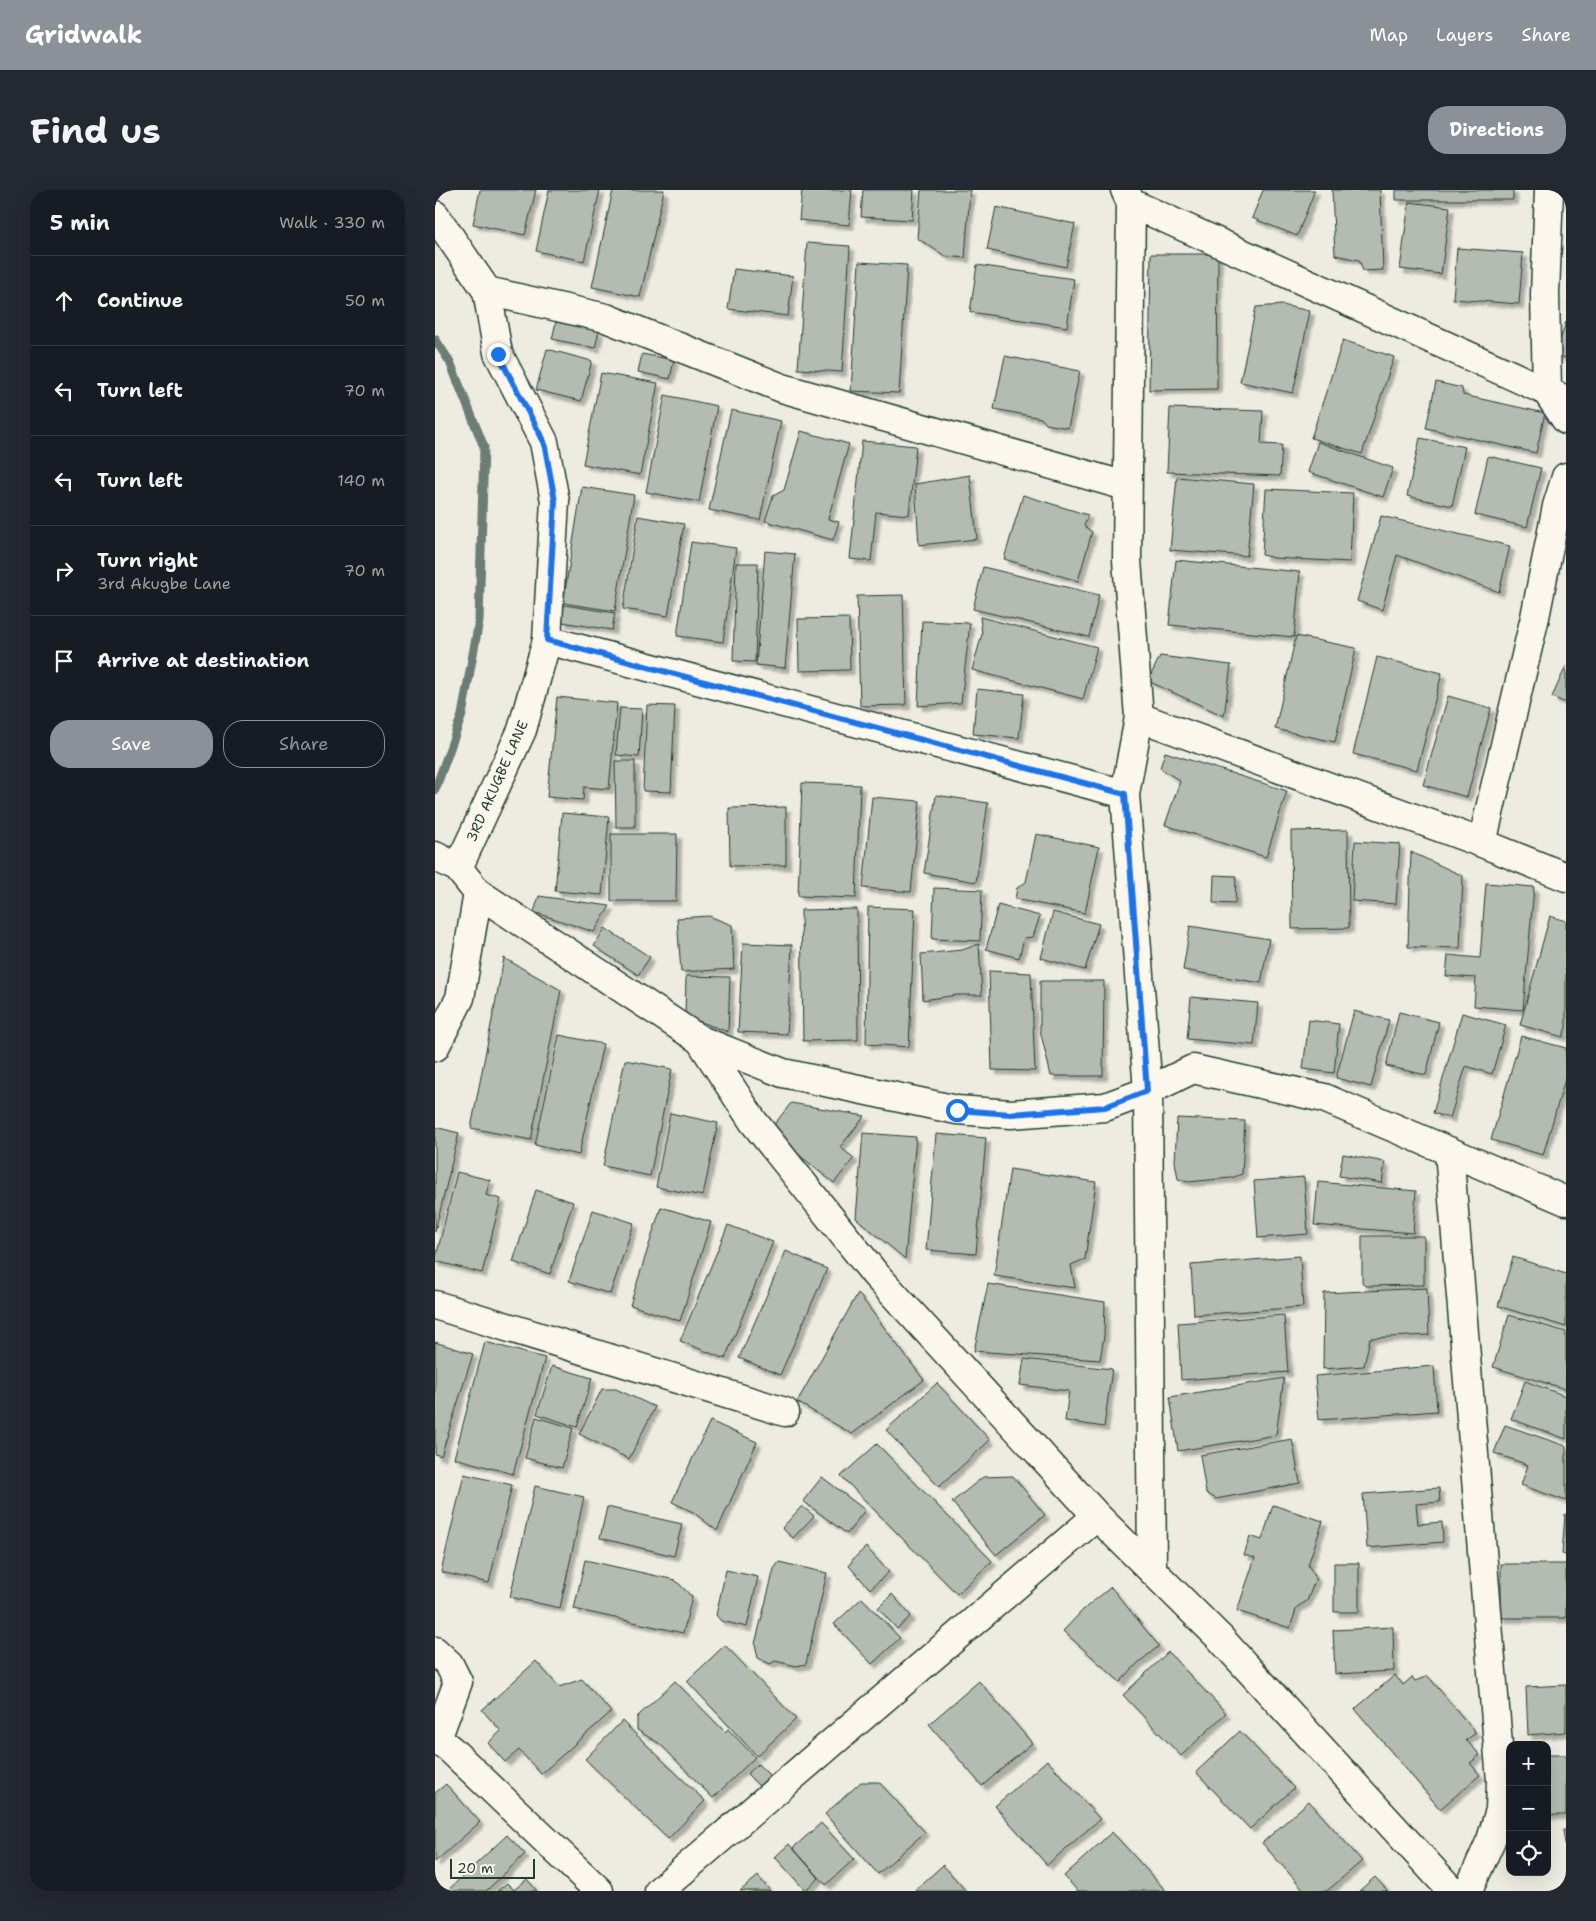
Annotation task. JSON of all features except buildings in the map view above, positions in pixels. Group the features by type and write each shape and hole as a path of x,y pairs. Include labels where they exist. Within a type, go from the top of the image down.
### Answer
{"street":[{"path":"1549,190 1545,294 1557,396 1566,420"},
{"path":"1152,1569 1147,1091 1125,794 1139,717 1127,560 1128,196 1557,396"},
{"name":"3RD AKUGBE LANE","path":"435,215 487,291 498,354 544,442 555,501 547,640 522,730 446,862"},
{"path":"487,291 606,318 782,388 1126,486"},
{"path":"1482,843 1535,617 1557,506 1566,477"},
{"path":"547,640 1125,794"},
{"path":"1139,717 1482,843 1566,877"},
{"path":"446,862 478,893 700,1040 783,1073 957,1110 1011,1114 1105,1107 1147,1091 1193,1069 1324,1098 1566,1201"},
{"path":"435,1047 460,998 478,893"},
{"path":"700,1040 753,1121 875,1274 1097,1516 1221,1638 1453,1891"},
{"path":"1449,1152 1501,1781 1500,1810 1491,1840 1469,1891"},
{"path":"435,1305 785,1412"},
{"path":"659,1891 1097,1516"},
{"path":"435,1651 449,1664 458,1682 436,1741 451,1749 599,1891"}],"waterway":[{"path":"435,339 450,362 484,447 479,621 462,715 435,790"}],"route":[{"path":"498,354 544,442 555,501 547,640 1125,794 1147,1091 1105,1107 1011,1114 957,1110"}]}
